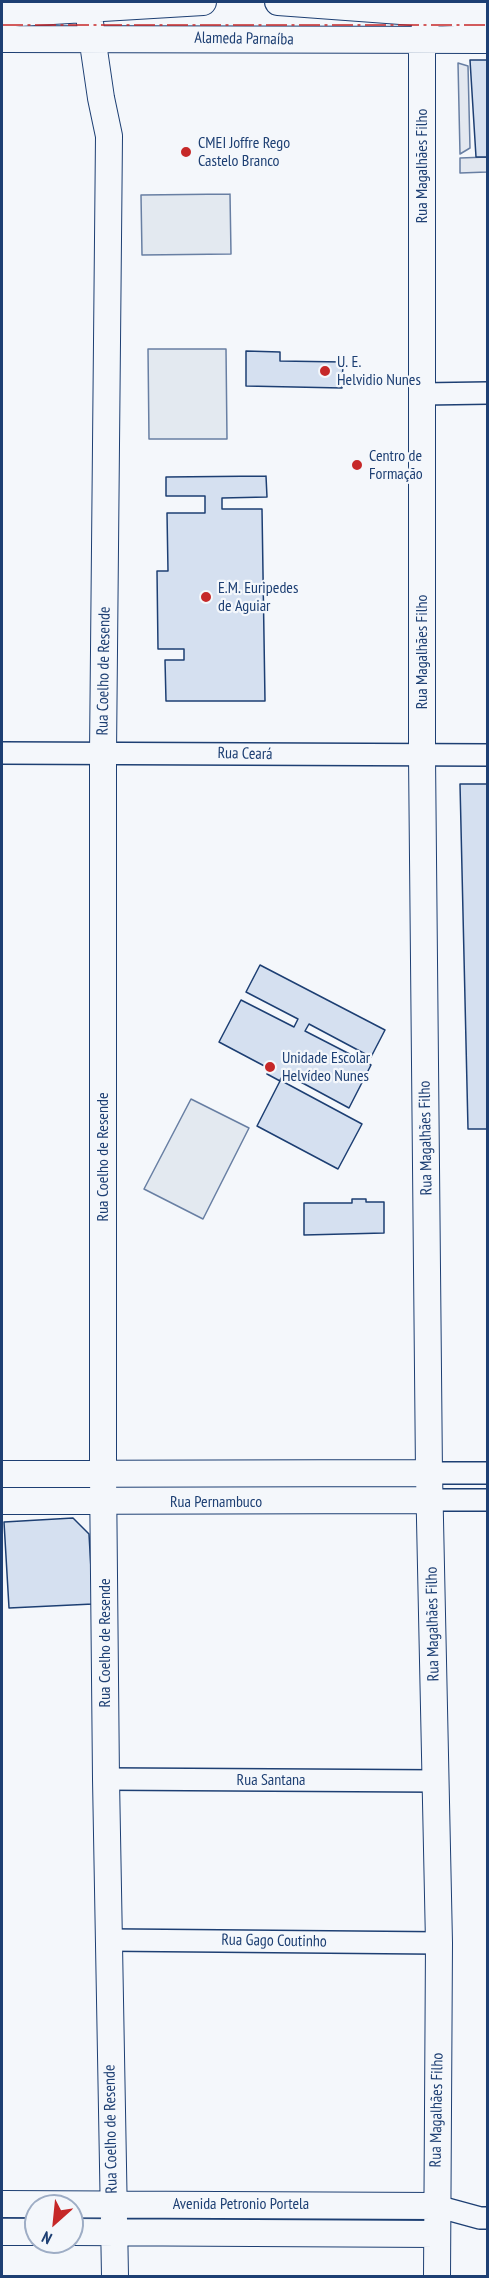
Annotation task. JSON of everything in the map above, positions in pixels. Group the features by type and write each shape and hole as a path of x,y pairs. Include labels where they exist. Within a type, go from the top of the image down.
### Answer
{"main road":[{"path":"2,14 87,5 203,2"},
{"path":"278,2 430,8 488,15"},
{"name":"Rua Coelho de Resende","path":"87,5 109,136 103,753 103,1474 112,2204 115,2277"},
{"name":"Rua Magalhães Filho","path":"430,8 422,41 422,756 429,1473 439,1943 436,2277"},
{"name":"Alameda Parnaíba","path":"2,39 488,40"},
{"name":"Rua Pernambuco","path":"2,1474 429,1473"},
{"name":"Rua Pernambuco","path":"2,1501 431,1500"},
{"name":"Avenida Petronio Portela","path":"2,2204 436,2206"},
{"path":"2,2232 24,2232"},
{"name":"Avenida Petronio Portela","path":"84,2232 436,2234"}],"street":[{"path":"422,394 488,393"},
{"name":"Rua Ceará","path":"2,753 488,755"},
{"path":"429,1473 488,1473"},
{"path":"431,1500 488,1500"},
{"name":"Rua Santana","path":"106,1779 437,1781"},
{"name":"Rua Gago Coutinho","path":"109,1940 439,1943"},
{"name":"Avenida Petronio Portela","path":"436,2206 484,2218"},
{"name":"Avenida Petronio Portela","path":"436,2234 484,2218"}],"shaded area":[{"path":"458,63 468,66 470,148 460,154"},
{"path":"487,157 487,172 460,173 460,158"},
{"path":"230,194 231,254 142,255 141,195"},
{"path":"148,349 226,349 227,439 149,439"},
{"path":"191,1099 249,1128 203,1219 144,1189"}],"building":[{"path":"470,60 488,60 488,157 476,157"},
{"path":"246,351 280,352 280,361 343,362 342,388 246,386"},
{"path":"266,476 267,497 222,498 222,509 262,509 265,701 166,701 165,660 184,660 184,649 158,649 157,571 168,571 167,513 205,513 205,496 166,496 166,477"},
{"path":"460,784 488,784 488,1129 468,1129"},
{"path":"260,965 385,1030 371,1057 309,1024 305,1031 371,1065 349,1108 284,1073 280,1080 362,1124 338,1169 257,1126 280,1081 267,1074 270,1069 219,1042 241,1000 294,1027 298,1019 246,992"},
{"path":"352,1199 384,1202 384,1233 304,1235 304,1203 352,1203"},
{"path":"73,1518 89,1534 93,1604 9,1608 4,1522"}],"power":[{"path":"2,25 488,25"}],"place":[{"name":"CMEI Joffre Rego Castelo Branco","path":"186,152"},
{"name":"U. E. Helvidio Nunes","path":"325,371"},
{"name":"Centro de Formação","path":"357,465"},
{"name":"E.M. Euripedes de Aguiar","path":"206,597"},
{"name":"Unidade Escolar Helvídeo Nunes","path":"270,1067"}]}
